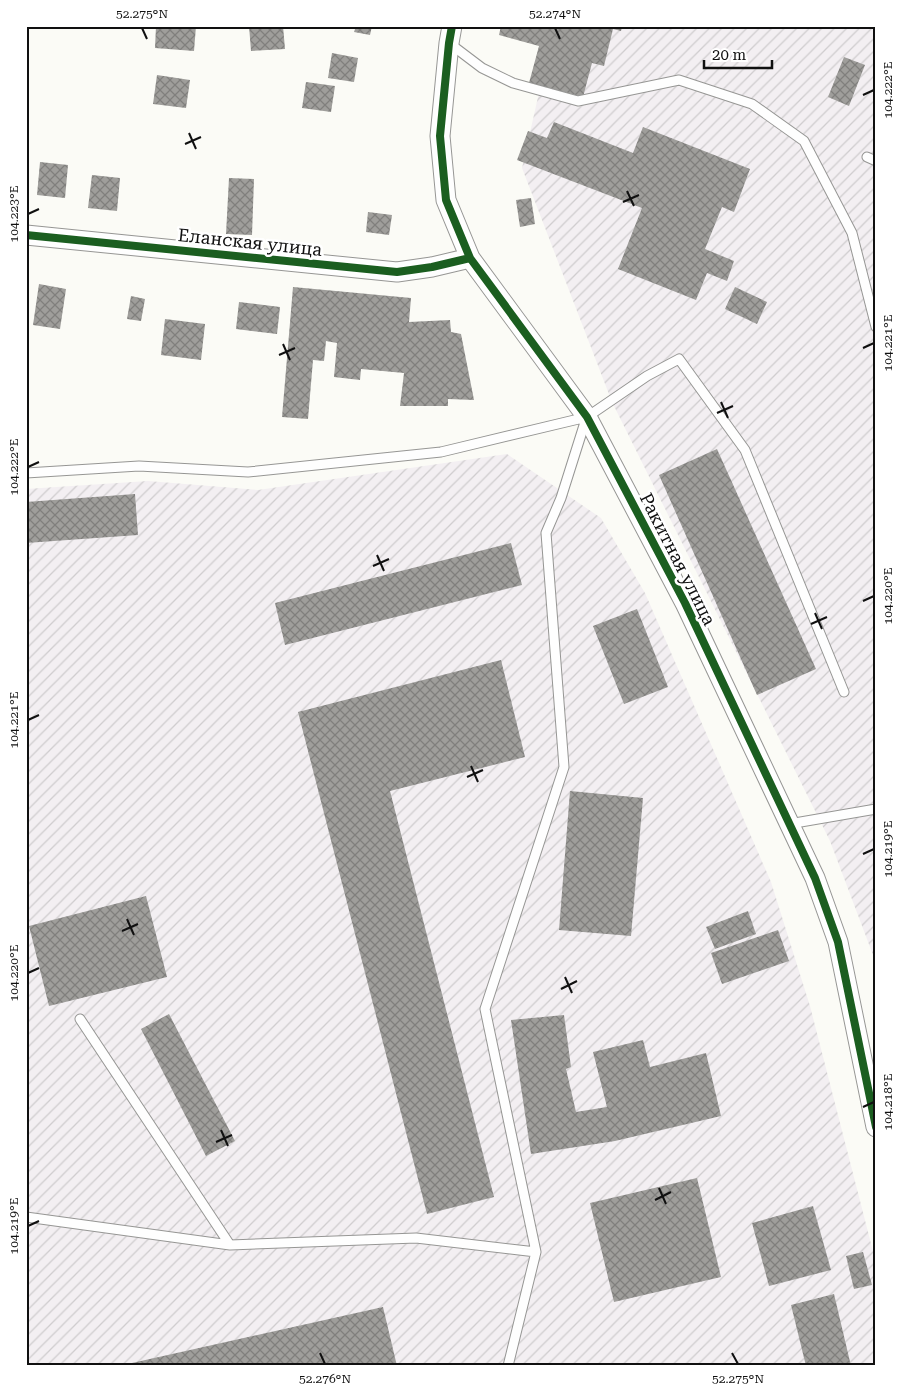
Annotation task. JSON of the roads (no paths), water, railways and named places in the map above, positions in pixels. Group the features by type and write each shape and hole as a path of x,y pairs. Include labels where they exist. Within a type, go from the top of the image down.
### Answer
{"street":[{"name":"Ракитная улица","path":"450,34 440,136 446,200 470,258 587,417 684,603 816,878 838,942 876,1127"},
{"name":"Еланская улица","path":"26,234 397,272 432,267 470,258"}],"lane":[{"path":"450,34 482,68 513,83 578,101 679,80 752,104 804,141 852,233 876,327"},
{"path":"867,157 876,161"},
{"path":"26,473 139,466 248,472 441,452 587,417 647,376 679,359 744,450 844,692"},
{"path":"508,1366 536,1252 485,1009 564,767 546,533 560,498 587,417"},
{"path":"790,824 876,809"},
{"path":"80,1019 230,1245"},
{"path":"26,1218 230,1245 416,1238 536,1252"}]}
